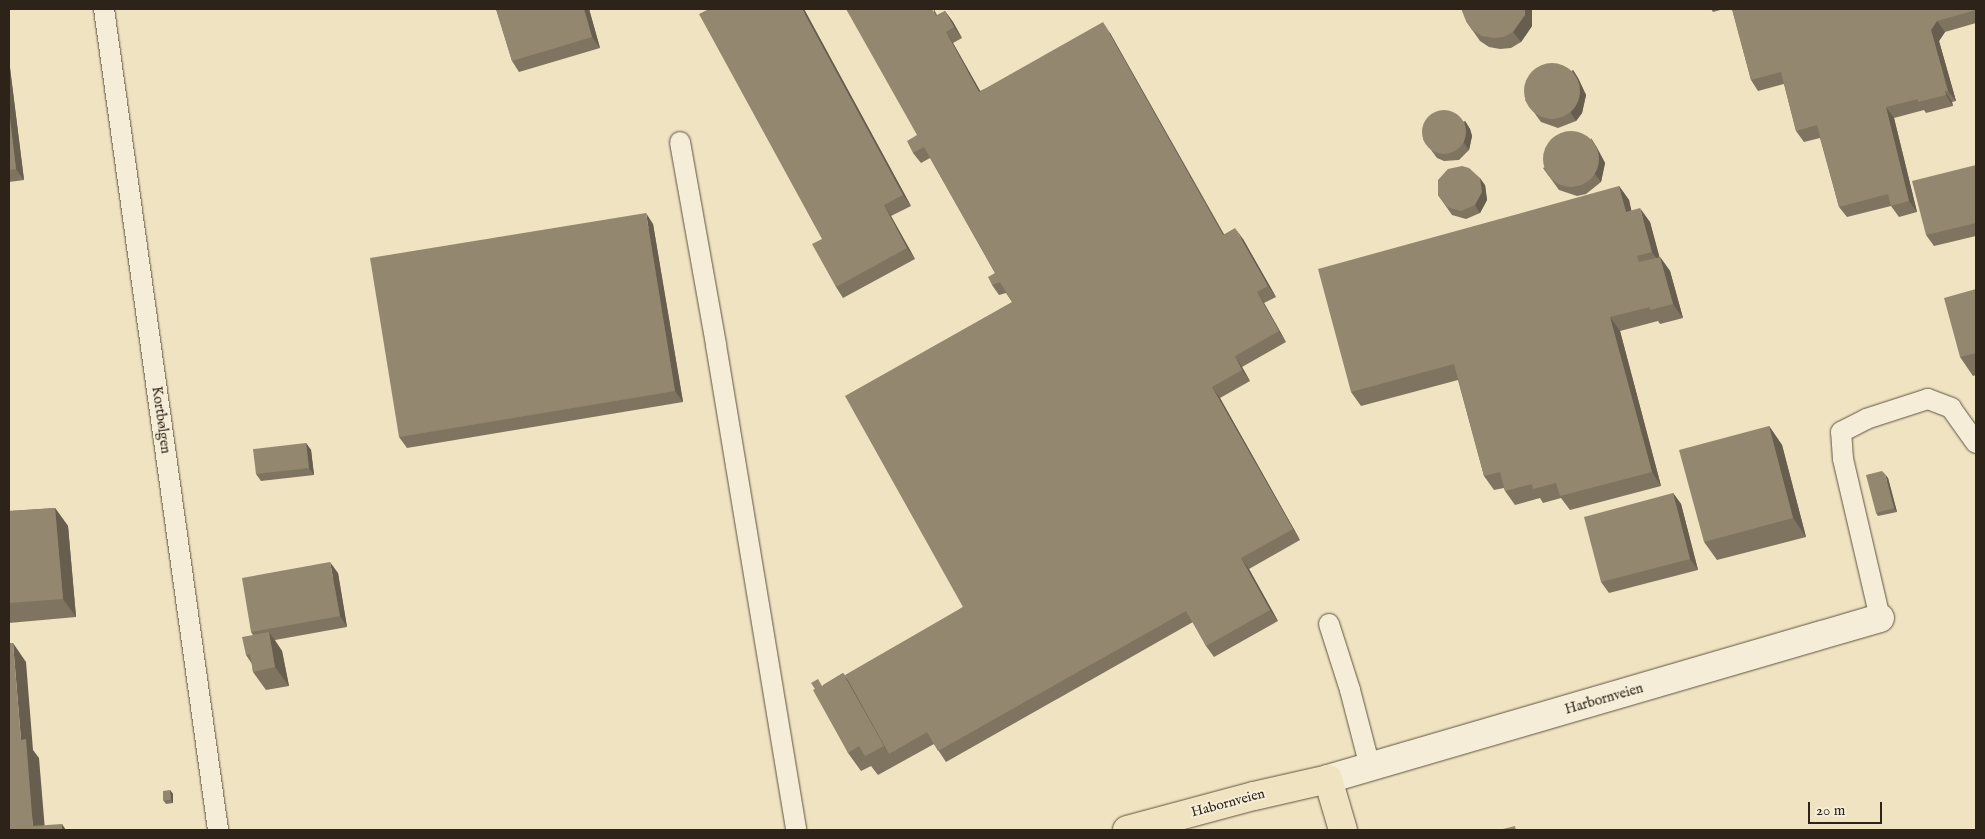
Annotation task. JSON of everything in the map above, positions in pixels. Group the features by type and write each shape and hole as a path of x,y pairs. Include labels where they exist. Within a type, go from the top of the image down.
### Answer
{"highway":[{"name":"Habornveien","path":"1127,830 1254,796 1328,779"},
{"path":"1328,779 1343,830"}],"street":[{"name":"Kortbølgen","path":"104,9 218,830"},
{"path":"680,142 718,354 796,830"},
{"path":"1880,618 1843,459 1841,432 1866,419 1928,399 1952,408 1976,443"},
{"name":"Harbornveien","path":"1328,779 1880,618"},
{"path":"1329,624 1350,690 1370,767"}],"building":[{"path":"496,9 584,9 592,37 512,61"},
{"path":"709,9 802,9 903,195 884,205 907,248 836,287 812,244 822,239 699,14"},
{"path":"846,9 932,9 936,16 945,11 954,27 946,32 979,92 1103,22 1223,235 1235,228 1268,286 1257,292 1279,331 1235,356 1242,370 1212,387 1293,529 1241,558 1270,610 1206,646 1186,611 938,751 927,732 889,754 845,675 963,607 845,396 1012,302 1000,282 992,285 988,277 995,273 924,147 913,153 907,141 917,135"},
{"path":"1462,9 1525,9 1525,15 1513,32 1504,37 1493,38 1482,36 1472,30 1466,21"},
{"path":"1732,9 1976,9 1937,21 1931,30 1948,91 1945,91 1946,95 1918,102 1918,99 1886,107 1909,201 1891,206 1888,194 1839,207 1817,125 1796,131 1781,72 1751,80"},
{"path":"1547,63 1557,63 1572,71 1578,80 1580,91 1578,102 1572,111 1557,119 1547,119 1536,114 1529,107 1524,96 1524,86 1529,75 1536,68"},
{"path":"9,109 16,169 9,170"},
{"path":"1440,110 1448,110 1460,116 1466,132 1460,148 1448,154 1440,154 1428,148 1422,136 1422,128 1428,116"},
{"path":"1566,131 1576,131 1591,139 1597,148 1599,159 1597,170 1591,179 1576,187 1566,187 1555,182 1548,175 1543,164 1543,154 1548,143 1555,136"},
{"path":"1976,165 1976,223 1926,235 1912,181"},
{"path":"1462,166 1469,168 1480,178 1482,192 1475,205 1461,211 1447,207 1438,195 1438,180 1448,169"},
{"path":"1619,186 1626,212 1640,208 1652,252 1637,256 1639,262 1660,257 1673,304 1650,310 1650,307 1610,317 1652,472 1560,496 1556,483 1533,489 1532,484 1505,491 1500,472 1484,476 1454,364 1351,392 1318,269"},
{"path":"646,213 675,391 399,437 370,258"},
{"path":"1976,289 1976,353 1960,357 1944,298"},
{"path":"1769,426 1793,518 1704,542 1679,450"},
{"path":"306,443 309,468 256,474 253,449"},
{"path":"1882,471 1885,474 1894,508 1876,513 1866,475"},
{"path":"1673,493 1690,559 1601,582 1584,517"},
{"path":"55,508 63,599 9,603 9,511"},
{"path":"330,562 340,616 251,632 242,578"},
{"path":"269,632 275,667 253,672 250,654 246,655 242,637"},
{"path":"9,643 13,643 21,740 26,739 33,826 62,824 62,830 9,830"},
{"path":"843,673 884,746 865,756 859,746 848,753 813,690 815,689 811,683 818,679 822,686"},
{"path":"170,790 171,800 163,800 163,791"},
{"path":"1515,826 1516,830 1499,830"}]}
